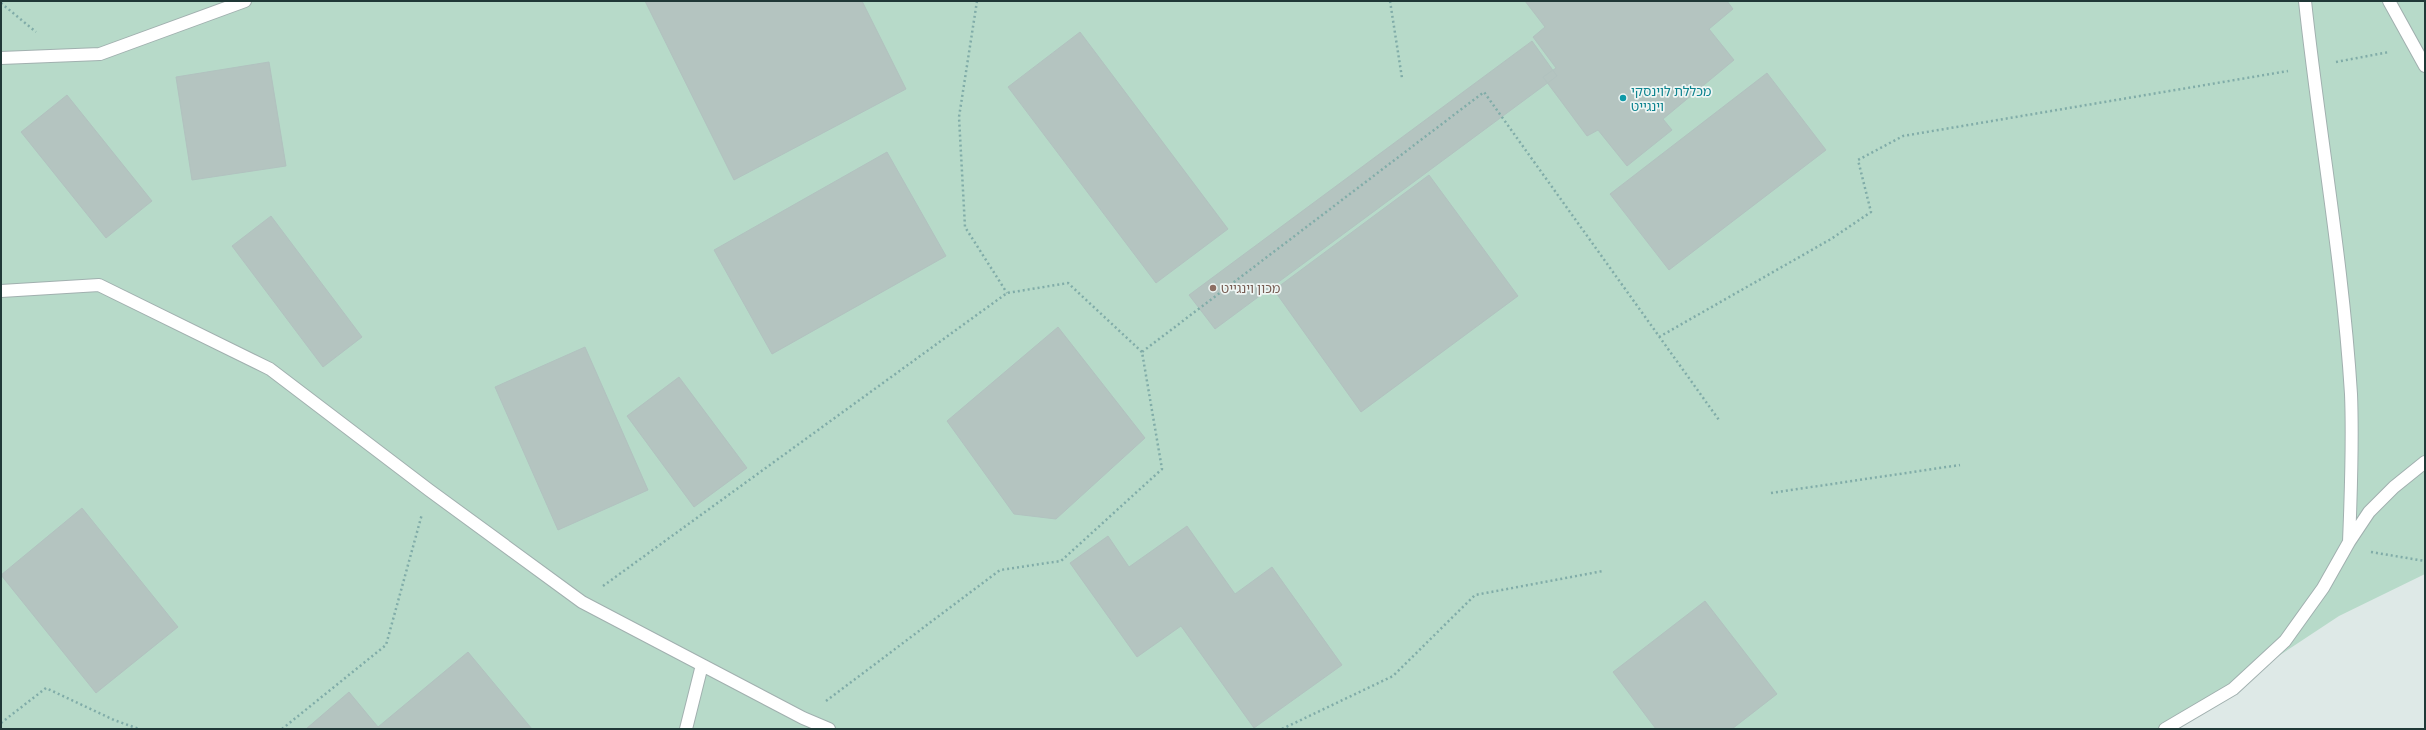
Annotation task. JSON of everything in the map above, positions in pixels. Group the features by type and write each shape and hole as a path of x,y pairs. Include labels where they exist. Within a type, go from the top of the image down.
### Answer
{"lane":[{"path":"1,58 100,54 245,1"},
{"path":"2305,1 2312,67 2343,302 2350,394 2352,474 2349,542"},
{"path":"2389,1 2425,66"},
{"path":"1,291 99,285 270,369 429,490 582,602 803,718 829,729"},
{"path":"2165,729 2233,689 2285,641 2323,588 2349,542 2369,512 2394,487 2425,462"},
{"path":"686,729 702,665"}],"path":[{"path":"977,1 958,117 965,227 1007,293"},
{"path":"1390,1 1402,78"},
{"path":"1,3 65,55"},
{"path":"1659,337 1830,239 1871,212 1858,160 1903,136 2312,67 2414,47"},
{"path":"1142,352 1484,92 1719,420"},
{"path":"582,602 1007,293 1068,283 1142,352 1162,469 1061,561 1000,570 803,718"},
{"path":"1770,493 1960,465"},
{"path":"282,729 386,645 429,490"},
{"path":"2349,542 2371,552 2425,561"},
{"path":"1282,729 1393,676 1475,595 1603,572"},
{"path":"1,723 46,688 114,720 140,729"}],"green space":[{"name":"מכון וינגייט","path":"1,1 2425,1 2425,574 2339,616 2168,729 1,729"}],"building":[{"path":"645,1 862,1 906,89 734,180"},
{"name":"מכללת לוינסקי וינגייט","path":"1525,1 1727,1 1733,9 1709,29 1734,60 1663,119 1672,130 1627,166 1598,130 1587,136 1543,77 1556,68 1533,37 1545,27"},
{"path":"1080,32 1228,229 1156,283 1008,87"},
{"path":"1532,41 1557,76 1215,329 1189,295"},
{"path":"269,62 286,166 192,180 176,77"},
{"path":"1767,73 1826,150 1669,270 1610,194"},
{"path":"67,95 152,201 106,238 21,132"},
{"path":"887,152 946,256 772,354 714,250"},
{"path":"1429,175 1518,296 1361,412 1274,290"},
{"path":"271,216 362,337 323,367 232,246"},
{"path":"1058,327 1145,438 1056,519 1014,514 947,421"},
{"path":"585,347 648,490 558,530 495,387"},
{"path":"679,377 747,468 694,507 627,416"},
{"path":"82,508 178,627 96,693 1,575"},
{"path":"1187,526 1235,594 1272,567 1342,665 1254,728 1181,626 1137,657 1070,563 1108,536 1129,567"},
{"path":"1705,601 1777,694 1732,729 1656,729 1613,672"},
{"path":"468,652 532,729 306,729 349,692 378,727"}],"place":[{"name":"מכללת לוינסקי וינגייט","path":"1623,98"},
{"name":"מכון וינגייט","path":"1213,288"}]}
